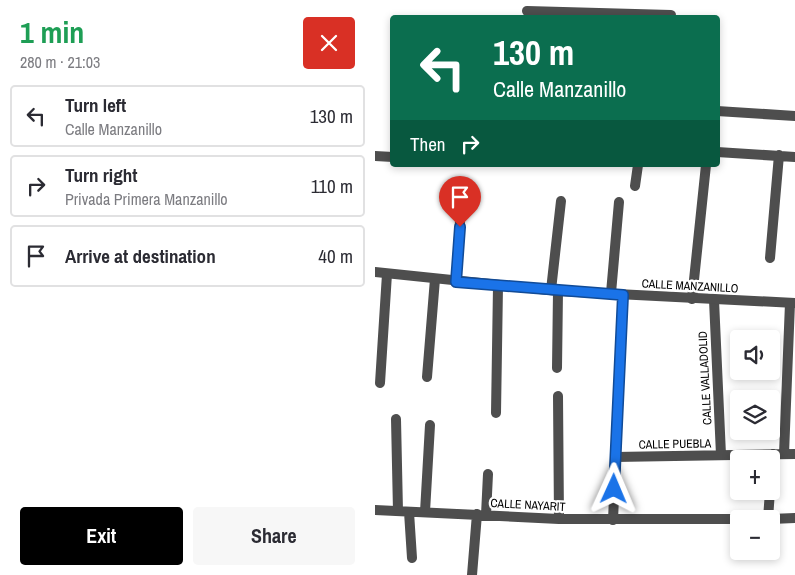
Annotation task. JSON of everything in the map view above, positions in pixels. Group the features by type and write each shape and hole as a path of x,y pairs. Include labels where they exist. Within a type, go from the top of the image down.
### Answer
{"street":[{"path":"529,0 527,14 671,15"},
{"path":"720,111 795,116"},
{"path":"720,152 795,157"},
{"path":"770,258 779,155"},
{"path":"375,156 390,156"},
{"path":"635,186 638,167"},
{"path":"691,298 706,167"},
{"path":"456,282 462,190"},
{"path":"557,368 554,290 561,201"},
{"path":"611,293 619,202"},
{"name":"CALLE MANZANILLO","path":"375,272 498,286 623,295 793,303"},
{"path":"381,383 387,274"},
{"path":"427,377 435,279"},
{"path":"496,413 498,286"},
{"path":"613,520 623,295"},
{"name":"CALLE VALLADOLID","path":"714,300 721,455"},
{"path":"790,454 793,303"},
{"path":"558,396 559,519"},
{"path":"396,419 398,511"},
{"path":"425,512 431,425"},
{"name":"CALLE PUEBLA","path":"615,458 730,455"},
{"path":"472,575 488,474"},
{"name":"CALLE NAYARIT","path":"375,510 559,519 730,520"},
{"path":"409,512 412,558"},
{"path":"780,519 795,518"}],"route":[{"path":"460,227 456,282 623,295 614,489"}]}
